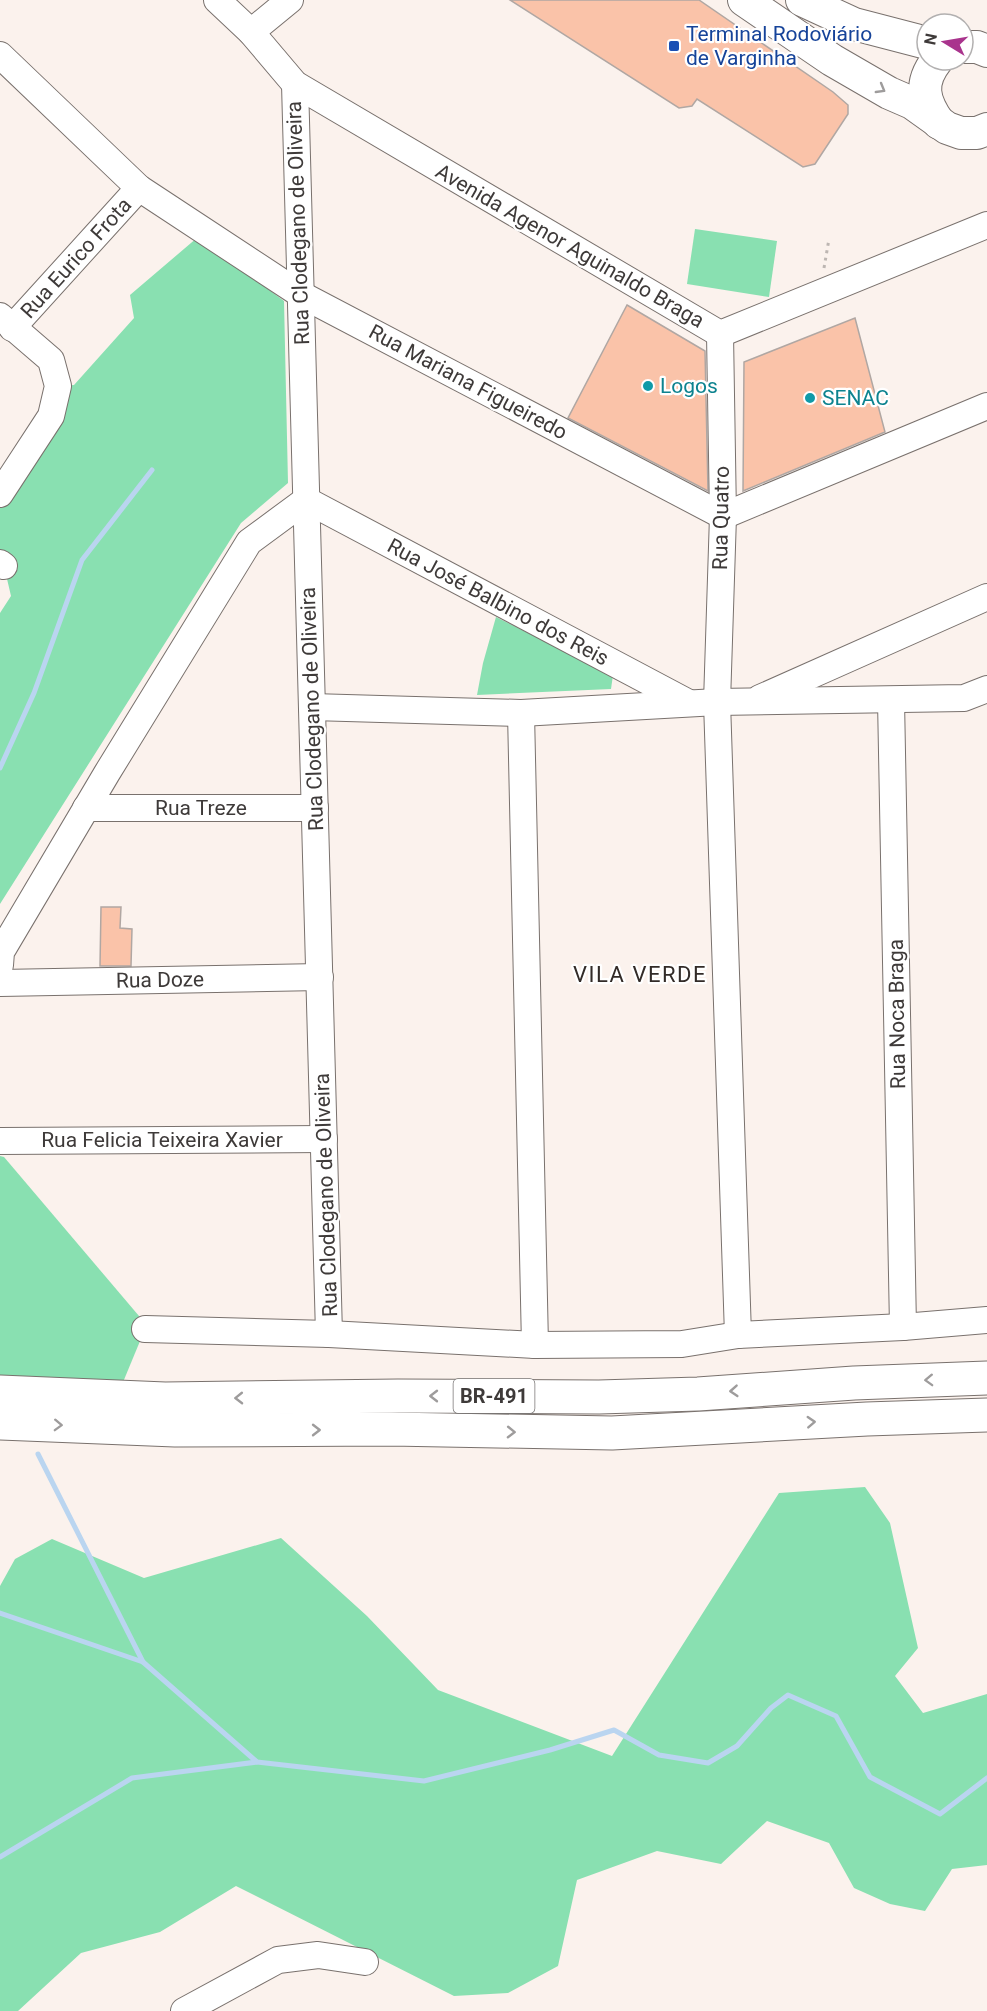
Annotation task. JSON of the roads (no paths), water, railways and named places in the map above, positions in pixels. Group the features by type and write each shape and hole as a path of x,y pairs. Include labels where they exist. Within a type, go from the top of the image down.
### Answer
{"highway":[{"name":"BR-491","path":"0,1392 165,1399 398,1396 599,1397 698,1394 854,1383 987,1378"},
{"name":"BR-491","path":"0,1423 175,1430 391,1429 612,1433 987,1415"}],"main road":[{"path":"744,0 832,60 888,93 912,103 947,128 961,133 977,133 987,129"},
{"path":"802,0 845,12 915,38"},
{"path":"928,72 924,89 928,107 939,123"}],"street":[{"name":"Avenida Agenor Aguinaldo Braga","path":"217,0 251,32 295,84 720,334 987,225"},
{"path":"251,32 290,0"},
{"name":"Rua Mariana Figueiredo","path":"0,56 139,188 300,294 723,516"},
{"name":"Rua Clodegano de Oliveira","path":"295,84 329,1334"},
{"name":"Rua Eurico Frota","path":"6,322 139,188"},
{"path":"0,494 51,416 58,386 51,360 6,322"},
{"name":"Rua Quatro","path":"720,334 723,516 717,702 738,1335"},
{"path":"723,516 987,406"},
{"path":"0,964 1,952 249,542 306,500"},
{"name":"Rua José Balbino dos Reis","path":"306,500 689,703"},
{"path":"749,703 987,597"},
{"path":"312,707 521,713 717,702 964,698 987,688"},
{"name":"Rua Noca Braga","path":"891,700 903,1327"},
{"path":"521,713 535,1345"},
{"name":"Rua Treze","path":"86,808 315,808"},
{"name":"Rua Doze","path":"0,983 320,977"},
{"name":"Rua Felicia Teixeira Xavier","path":"0,1141 324,1139"},
{"path":"146,1329 329,1334 535,1345 682,1344 738,1335 903,1327 987,1320"},
{"path":"184,2011 278,1960 318,1955 364,1962"}],"waterway":[{"path":"0,768 34,693 82,560 152,470"},
{"path":"38,1454 143,1662"},
{"path":"0,1613 143,1662 257,1762 424,1781 550,1750 614,1730 659,1755 708,1763 737,1746 771,1708 788,1695 836,1716 870,1777 940,1814 987,1778"},
{"path":"0,1857 132,1778 257,1762"}],"place":[{"name":"Terminal Rodoviário de Varginha","path":"674,46"},
{"name":"Logos","path":"648,386"},
{"name":"SENAC","path":"810,398"}],"district":[{"name":"VILA VERDE","path":"640,974"}]}
